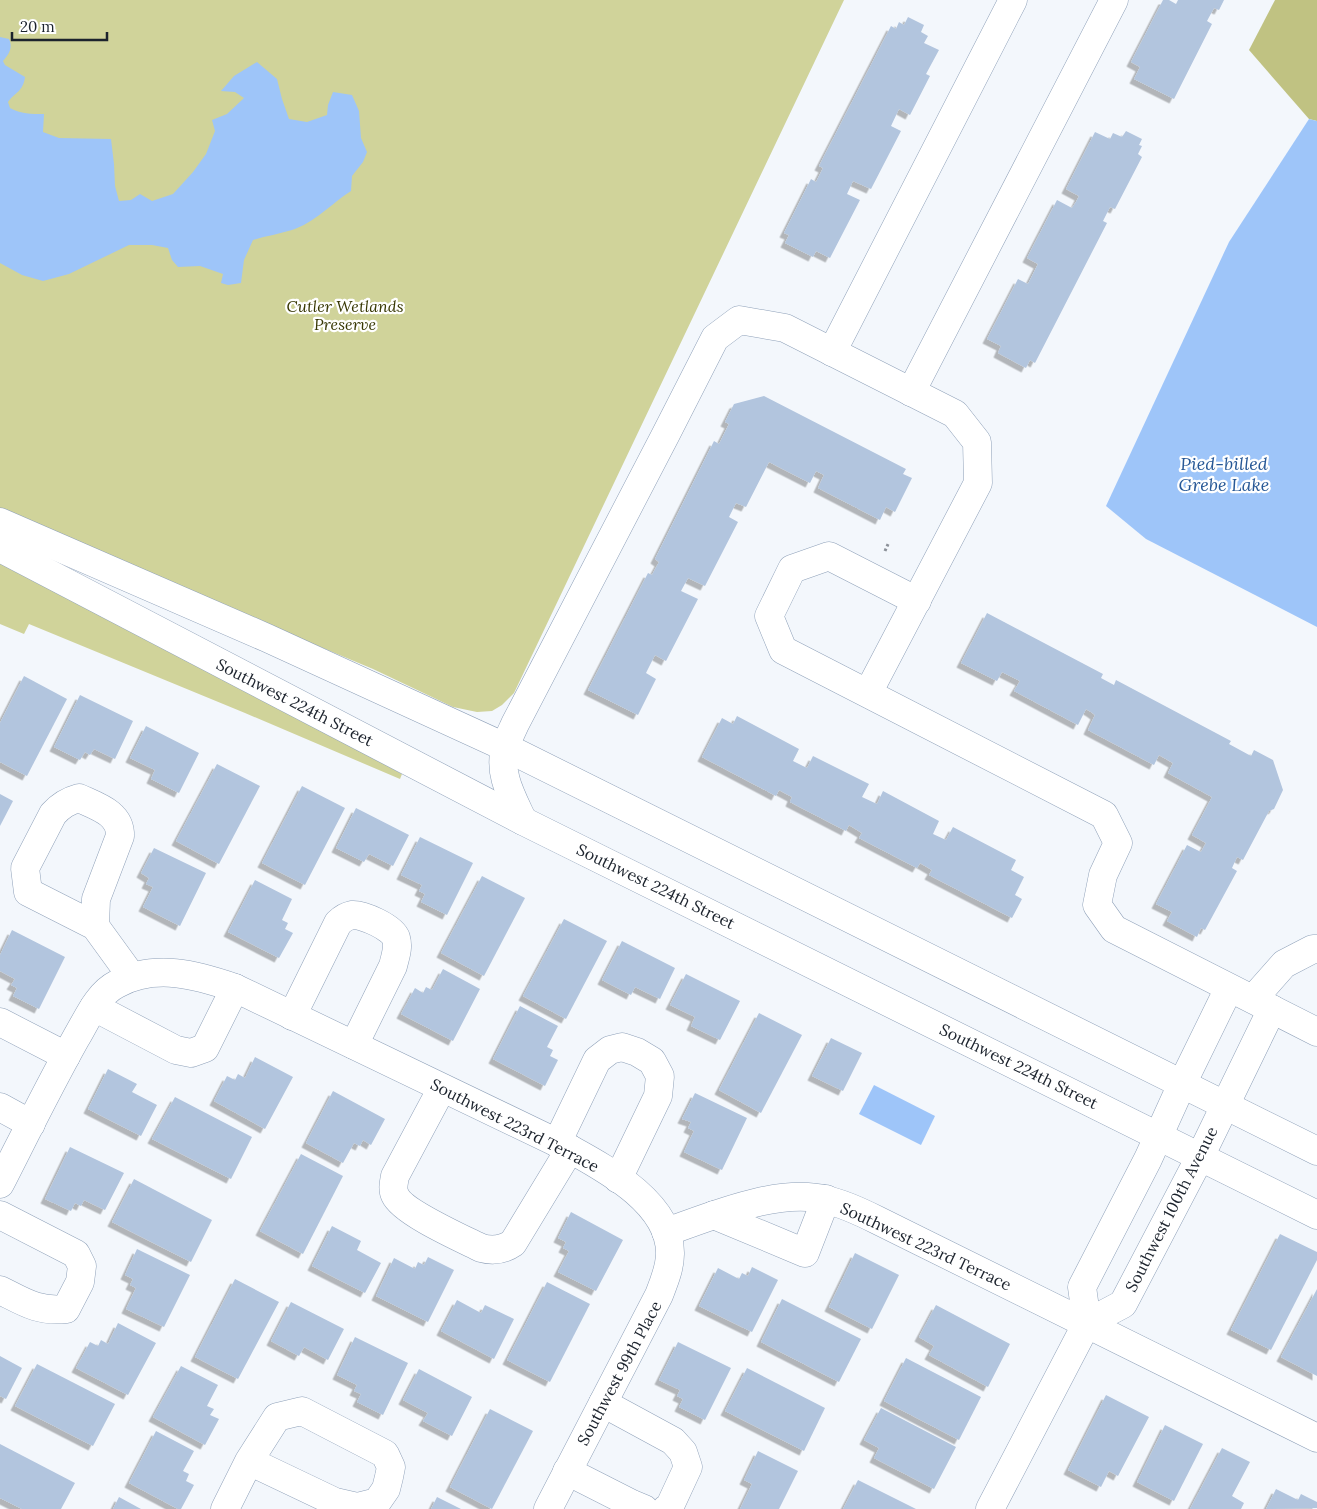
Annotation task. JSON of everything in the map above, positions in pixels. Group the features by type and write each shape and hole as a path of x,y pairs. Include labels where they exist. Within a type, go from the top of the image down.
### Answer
{"street":[{"path":"832,352 1013,0"},
{"path":"911,392 1114,0"},
{"path":"523,821 506,782 503,764 505,747 515,724 714,338 739,320 785,328 955,414 978,442 978,483 868,693"},
{"path":"0,522 371,684 505,747 1317,1151"},
{"name":"Southwest 224th Street","path":"0,548 523,821 1317,1215"},
{"path":"917,601 829,556 792,569 769,616 783,650 1104,816 1118,843 1103,875 1097,905 1114,930 1317,1032"},
{"path":"96,926 96,899 120,836 120,829 117,822 106,811 79,798 65,803 54,814 25,868 28,892 96,926 132,977"},
{"path":"292,1016 338,922 352,915 361,916 390,930 396,936 397,952 393,966 354,1045"},
{"name":"Southwest 100th Avenue","path":"1087,1323 1123,1304 1225,1105 1262,1004 1284,964 1313,949 1317,949"},
{"name":"Southwest 223rd Terrace","path":"0,1184 66,1056 94,1007 104,994 115,984 146,973 189,974 235,988 592,1161 634,1190 656,1211 666,1232 742,1206 780,1198 826,1199 877,1220 1317,1438"},
{"path":"94,1007 176,1050 191,1053 205,1048 235,988"},
{"path":"990,1509 1087,1323 1082,1287 1159,1136 1229,988"},
{"path":"0,1022 66,1056"},
{"path":"442,1088 395,1176 393,1186 395,1196 404,1207 415,1214 481,1248 490,1250 500,1249 508,1247 513,1243 564,1146 597,1060 610,1050 622,1047 637,1052 652,1061 660,1076 658,1096 618,1179"},
{"path":"0,1107 31,1124"},
{"path":"714,1215 805,1253 826,1199"},
{"path":"0,1215 76,1254 82,1266 80,1282 66,1310 52,1311 36,1308 0,1290"},
{"name":"Southwest 99th Place","path":"548,1509 659,1295 668,1268 670,1252 666,1232"},
{"path":"603,1403 673,1441 683,1452 688,1467 669,1508 666,1509"},
{"path":"224,1509 249,1461 276,1417 302,1412 385,1454 391,1466 386,1490 377,1502 357,1507 335,1502 249,1461"},
{"path":"567,1471 644,1509"}],"green space":[{"name":"Cutler Wetlands Preserve","path":"0,0 844,0 514,693 502,705 492,711 477,712 453,707 373,669 0,513"},
{"path":"1275,0 1317,0 1317,121 1309,119 1249,50"},
{"path":"0,557 191,656 402,774 400,779 29,624 24,634 0,624"}],"water":[{"path":"0,37 9,39 11,45 10,51 3,61 5,65 25,77 21,89 8,102 10,108 22,113 44,114 43,132 59,138 111,139 115,186 119,201 131,200 140,194 152,201 173,194 206,154 215,131 212,120 227,114 244,98 235,92 221,91 234,76 257,62 277,79 289,119 307,122 327,115 328,105 333,92 352,95 359,111 361,138 367,152 363,162 352,176 351,191 300,227 253,240 244,260 241,283 228,285 221,283 223,274 200,266 178,267 172,260 168,248 152,245 129,245 69,274 43,281 22,275 0,263"},
{"name":"Pied-billed Grebe Lake","path":"1309,119 1317,121 1317,627 1146,539 1106,506 1229,242"},
{"path":"874,1085 935,1116 921,1145 859,1114"}],"building":[{"path":"1163,0 1169,0 1176,4 1178,0 1224,0 1219,10 1214,8 1207,21 1212,24 1174,99 1134,79 1140,67 1131,62"},
{"path":"908,17 924,25 921,32 928,36 924,43 939,50 926,74 930,76 910,115 899,109 891,126 901,131 871,189 853,181 847,194 860,200 830,258 816,251 813,257 785,243 789,235 784,233 811,179 816,182 823,168 819,166 891,26 896,29 899,22 904,25"},
{"path":"1126,131 1142,139 1139,145 1142,146 1138,154 1142,157 1115,209 1110,207 1103,221 1107,223 1035,363 1030,360 1026,368 998,353 1001,346 987,339 1018,279 1028,284 1038,264 1027,258 1057,200 1072,208 1076,202 1079,196 1066,189 1095,132 1110,139 1113,133 1122,137"},
{"path":"764,396 906,469 903,474 912,478 895,512 886,507 880,520 818,488 824,475 816,471 810,483 769,462 746,507 736,503 729,517 738,522 705,586 688,578 681,591 698,599 666,661 655,655 646,673 656,679 638,715 588,690 648,573 652,575 659,562 655,559 714,441 719,444 729,424 725,422 734,404"},
{"path":"987,613 1103,674 1101,678 1114,685 1116,680 1231,741 1229,744 1251,756 1254,750 1273,760 1283,790 1274,809 1269,811 1243,860 1237,857 1232,868 1237,871 1205,930 1201,928 1197,937 1167,921 1172,912 1156,904 1187,845 1201,852 1206,843 1192,835 1212,797 1168,773 1173,763 1159,755 1154,765 1088,730 1095,715 1086,709 1078,725 1014,691 1020,681 1002,672 997,681 961,663"},
{"path":"24,676 67,699 27,776 0,762 0,723"},
{"path":"80,695 133,721 115,759 94,749 90,755 85,752 80,760 54,747"},
{"path":"737,716 799,749 793,761 807,768 813,756 869,784 862,797 877,804 883,791 939,821 933,834 946,840 953,827 1016,860 1011,870 1024,877 1015,895 1022,899 1012,918 929,875 932,870 920,863 917,868 859,838 862,833 849,825 846,831 790,802 792,797 779,790 776,796 702,757 722,718 733,724"},
{"path":"146,726 199,753 179,793 151,779 155,770 130,758"},
{"path":"217,764 260,786 219,864 176,841"},
{"path":"302,786 345,808 305,885 262,863"},
{"path":"0,794 13,801 0,826"},
{"path":"356,808 409,835 393,866 369,854 364,862 336,848"},
{"path":"420,837 473,863 447,915 421,902 425,894 419,891 422,885 401,875"},
{"path":"154,848 206,873 180,926 143,907 153,887 146,884 149,878 141,873"},
{"path":"482,876 525,898 484,976 441,953"},
{"path":"255,880 292,899 282,920 288,923 285,929 293,933 279,958 228,932"},
{"path":"564,919 607,941 566,1019 523,996"},
{"path":"12,930 65,957 39,1009 13,996 17,988 11,985 15,979 0,971 0,955"},
{"path":"622,941 675,968 660,999 635,987 631,995 602,980"},
{"path":"443,969 480,989 453,1041 401,1014 415,988 423,993 426,987 432,990"},
{"path":"686,974 740,1001 720,1040 691,1026 695,1017 670,1005"},
{"path":"520,1006 558,1026 547,1047 553,1050 550,1056 558,1060 545,1086 493,1059"},
{"path":"759,1013 802,1035 761,1113 719,1090"},
{"path":"831,1038 862,1053 843,1091 812,1076"},
{"path":"255,1057 293,1077 265,1129 214,1101 227,1076 235,1080 238,1074 245,1078"},
{"path":"108,1069 137,1084 132,1092 157,1105 141,1136 88,1109"},
{"path":"333,1091 385,1119 371,1145 363,1140 360,1146 354,1143 343,1163 306,1143"},
{"path":"695,1093 747,1118 722,1170 684,1152 694,1131 688,1128 691,1122 682,1119"},
{"path":"175,1097 252,1137 231,1179 152,1139"},
{"path":"70,1147 124,1173 105,1210 84,1200 81,1206 75,1203 71,1211 45,1199"},
{"path":"301,1154 343,1176 303,1254 260,1231"},
{"path":"134,1179 212,1220 191,1262 112,1222"},
{"path":"571,1212 623,1240 596,1291 558,1272 569,1251 563,1248 566,1242 558,1238"},
{"path":"332,1226 361,1241 357,1250 381,1263 365,1293 312,1266"},
{"path":"1280,1234 1317,1252 1317,1260 1271,1350 1231,1330"},
{"path":"137,1249 190,1275 164,1327 126,1309 136,1288 130,1285 133,1279 125,1275"},
{"path":"855,1253 899,1275 872,1329 829,1307"},
{"path":"428,1257 454,1270 428,1322 376,1296 394,1258 415,1269 418,1262 424,1265"},
{"path":"752,1267 778,1280 752,1332 699,1306 718,1268 739,1279 742,1273 748,1276"},
{"path":"235,1279 279,1302 238,1379 195,1357"},
{"path":"547,1282 590,1304 550,1382 507,1360"},
{"path":"1317,1289 1317,1376 1281,1357"},
{"path":"782,1299 861,1339 839,1382 761,1342"},
{"path":"457,1300 481,1313 485,1305 514,1319 494,1359 441,1331"},
{"path":"291,1302 344,1329 328,1360 304,1347 299,1356 271,1341"},
{"path":"936,1305 1010,1344 988,1387 929,1355 934,1346 919,1337"},
{"path":"118,1323 156,1343 128,1395 76,1368 90,1342 98,1346 101,1340 108,1344"},
{"path":"355,1337 408,1363 383,1415 357,1402 361,1394 354,1391 357,1385 337,1375"},
{"path":"678,1342 731,1368 705,1420 679,1407 683,1399 677,1396 680,1390 659,1380"},
{"path":"0,1356 22,1368 6,1399 0,1396"},
{"path":"906,1358 981,1397 959,1440 884,1401"},
{"path":"37,1364 115,1404 93,1446 15,1406"},
{"path":"181,1366 218,1385 207,1406 214,1409 210,1415 219,1419 205,1445 153,1417"},
{"path":"747,1368 825,1408 804,1451 725,1411"},
{"path":"419,1369 472,1397 452,1436 423,1421 428,1413 403,1400"},
{"path":"1106,1395 1149,1417 1118,1476 1109,1471 1101,1487 1068,1470"},
{"path":"881,1408 956,1447 934,1489 874,1458 879,1448 864,1440"},
{"path":"490,1409 533,1431 492,1509 450,1487"},
{"path":"1165,1425 1203,1444 1174,1501 1137,1482"},
{"path":"156,1431 194,1451 183,1471 189,1474 186,1481 194,1485 181,1509 129,1483"},
{"path":"0,1444 75,1483 61,1509 22,1509 0,1498"},
{"path":"1222,1448 1250,1462 1232,1496 1244,1503 1241,1509 1190,1509"},
{"path":"758,1451 798,1471 779,1509 740,1509 752,1484 744,1480"},
{"path":"858,1480 916,1509 843,1509"},
{"path":"1276,1489 1298,1500 1301,1494 1317,1502 1317,1508 1266,1509"},
{"path":"119,1497 141,1509 113,1509"},
{"path":"437,1497 461,1509 431,1509"}]}
